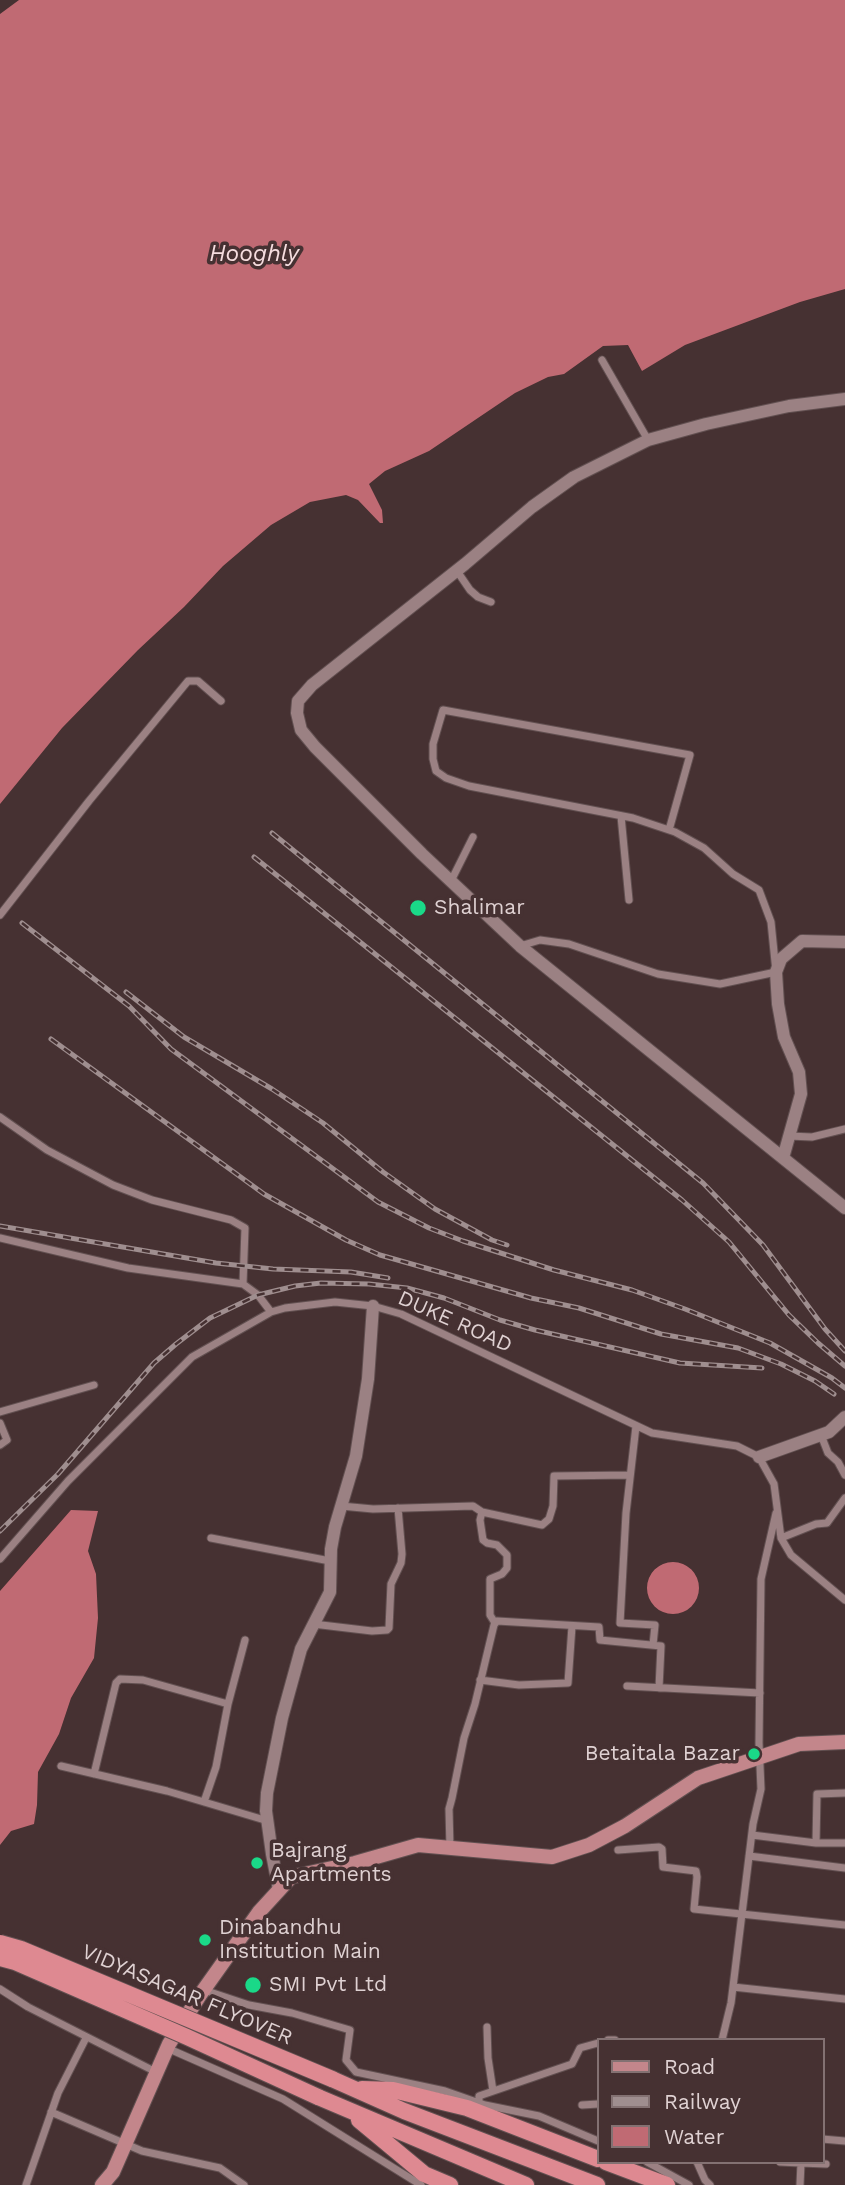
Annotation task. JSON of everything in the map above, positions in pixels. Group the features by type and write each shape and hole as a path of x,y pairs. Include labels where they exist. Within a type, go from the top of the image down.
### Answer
{"highway":[{"name":"VIDYASAGAR FLYOVER","path":"0,1943 21,1949 404,2111 597,2185"},
{"name":"VIDYASAGAR FLYOVER","path":"0,1958 15,1962 318,2097 526,2185"},
{"path":"356,2089 393,2090 467,2108 596,2158"},
{"path":"346,2109 424,2174 450,2185"},
{"path":"611,2164 667,2185"}],"main road":[{"path":"102,2185 113,2172 167,2048 259,1912 291,1877 418,1845 552,1857 589,1845 625,1826 698,1778 799,1744 845,1742"}],"street":[{"path":"602,360 648,440"},
{"path":"845,398 789,406 648,440 574,477 532,507 457,571 312,685 298,701 297,713 302,730 314,747 520,946 845,1208"},
{"path":"457,571 470,590 491,602"},
{"path":"0,915 89,800 188,681 198,681 221,701"},
{"path":"668,830 690,755 443,710 433,744 433,759 436,771 446,778 469,786 621,816 668,830 704,848 733,874 759,890 771,922 778,1004 784,1037 799,1072 801,1094 783,1157"},
{"path":"621,816 629,900"},
{"path":"451,881 473,837"},
{"path":"520,946 540,940 569,944 658,974 720,984 776,972"},
{"path":"776,972 781,959 802,941 845,942"},
{"path":"0,1117 47,1150 113,1185 152,1200 231,1220 245,1228 243,1284"},
{"path":"789,1136 812,1137 845,1129"},
{"path":"0,1238 128,1268 243,1284 258,1294 271,1312"},
{"name":"DUKE ROAD","path":"0,1559 68,1481 192,1357 271,1312 285,1308 335,1302 373,1306 401,1314 652,1433 737,1446 758,1457"},
{"path":"279,1890 268,1821 267,1793 282,1718 301,1649 330,1592 330,1561 335,1527 356,1455 368,1379 373,1306"},
{"path":"0,1412 94,1385"},
{"path":"845,1417 829,1432 758,1457 774,1484 781,1538 791,1555 845,1600"},
{"path":"0,1423 7,1440 0,1445"},
{"path":"636,1426 626,1513 620,1623 655,1625 653,1645"},
{"path":"821,1435 828,1453 838,1462 845,1475"},
{"path":"341,1506 373,1509 473,1506 482,1512 542,1525 549,1518 553,1506 554,1476 630,1475"},
{"path":"781,1538 816,1524 827,1523 845,1498"},
{"path":"313,1624 372,1631 389,1628 391,1584 401,1563 402,1554 398,1508"},
{"path":"722,2038 733,1987 749,1856 761,1789 761,1579 777,1509"},
{"path":"450,1848 449,1810 464,1738 495,1623 490,1615 490,1578 502,1574 508,1568 507,1555 497,1545 483,1540 480,1520 482,1512"},
{"path":"211,1538 330,1561"},
{"path":"495,1623 502,1620 599,1627 600,1640 661,1646 659,1688"},
{"path":"480,1680 519,1685 568,1683 572,1626"},
{"path":"204,1802 216,1768 228,1704 245,1640"},
{"path":"94,1774 116,1683 120,1679 143,1681 228,1704"},
{"path":"627,1686 760,1693"},
{"path":"61,1766 167,1791 268,1821"},
{"path":"816,1843 817,1794 845,1793"},
{"path":"752,1835 816,1843 845,1843"},
{"path":"618,1850 659,1847 662,1849 663,1867 696,1871 694,1909 845,1925"},
{"path":"749,1856 845,1868"},
{"path":"733,1987 845,1999"},
{"path":"0,1989 86,2038 156,2072"},
{"path":"204,1990 249,2005 292,2013 350,2030 346,2060 356,2072 445,2091 478,2103 539,2116 596,2140"},
{"path":"487,2027 493,2091"},
{"path":"26,2185 58,2093 86,2038"},
{"path":"478,2103 479,2096 572,2064 580,2048 596,2044"},
{"path":"167,2048 283,2099 421,2185"},
{"path":"582,2105 596,2105"},
{"path":"51,2112 142,2151 220,2168 244,2185"},
{"path":"824,2139 845,2141"},
{"path":"651,2164 689,2185"},
{"path":"698,2164 706,2183"},
{"path":"800,2185 801,2164"}],"water":[{"name":"Hooghly","path":"19,0 845,0 845,289 800,302 685,345 642,371 628,345 603,346 564,374 548,377 515,393 429,451 385,471 369,484 382,510 383,523 358,500 346,495 310,502 271,525 223,566 62,728 0,804 0,14"},
{"path":"71,1510 98,1511 88,1551 96,1574 98,1618 94,1658 71,1698 59,1734 38,1772 34,1824 11,1831 0,1845 0,1591"},
{"path":"673,1562 683,1564 691,1570 697,1578 697,1598 691,1606 683,1612 673,1614 663,1612 655,1606 649,1598 647,1588 649,1578 655,1570 663,1564"}],"railway":[{"path":"272,833 703,1183 763,1245 825,1329 845,1351"},
{"path":"254,857 682,1200 729,1242 789,1315 845,1366"},
{"path":"22,923 129,1006 171,1049 378,1202 429,1228 463,1241 554,1270 632,1290 685,1309 770,1343 845,1388"},
{"path":"126,992 184,1037 323,1123 383,1172 435,1209 492,1240 507,1245"},
{"path":"51,1039 264,1194 346,1240 380,1255 531,1298 579,1308 661,1334 738,1348 781,1364 834,1394"},
{"path":"0,1226 216,1263 273,1269 351,1272 388,1278"},
{"path":"0,1531 58,1474 154,1363 176,1344 210,1318 258,1295 295,1286 321,1283 407,1288 535,1330 680,1363 762,1368"}],"place":[{"name":"Shalimar","path":"418,908"},
{"name":"Betaitala Bazar","path":"754,1754"},
{"name":"Bajrang Apartments","path":"257,1863"},
{"name":"Dinabandhu Institution Main","path":"205,1940"},
{"name":"SMI Pvt Ltd","path":"253,1985"}]}
